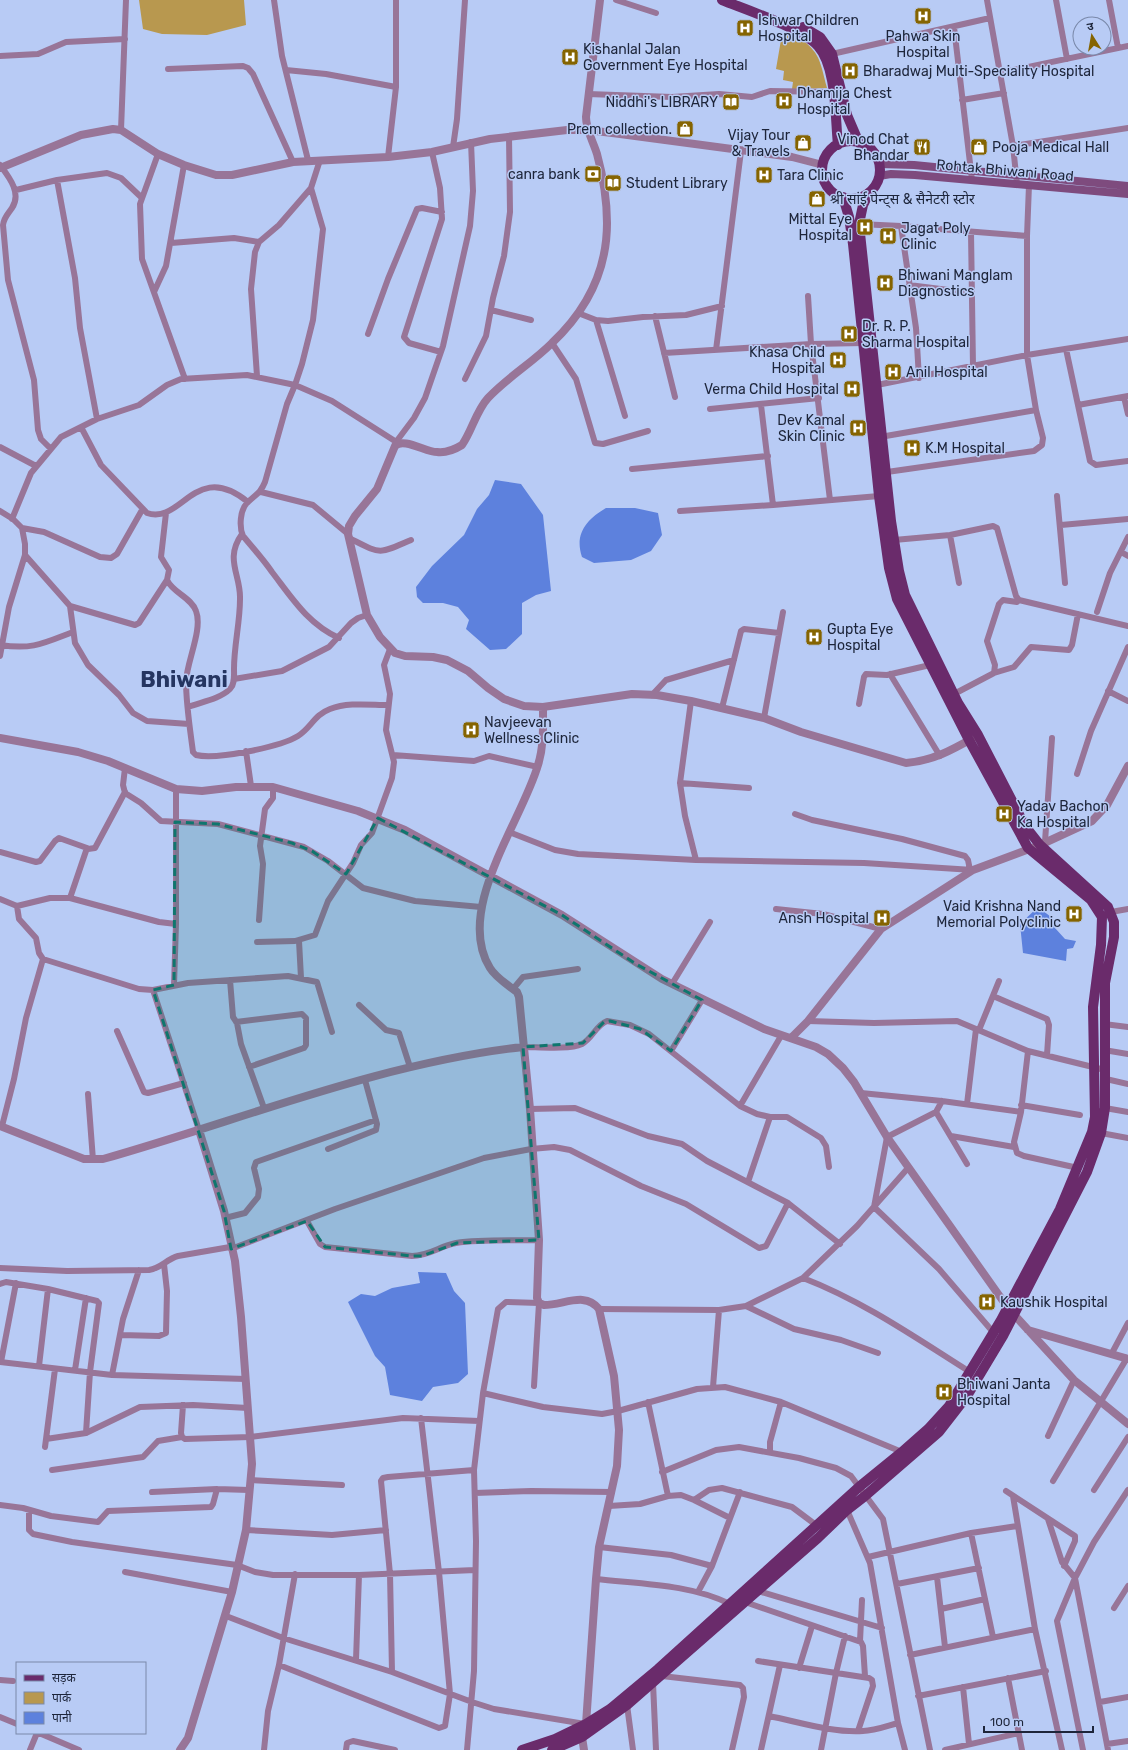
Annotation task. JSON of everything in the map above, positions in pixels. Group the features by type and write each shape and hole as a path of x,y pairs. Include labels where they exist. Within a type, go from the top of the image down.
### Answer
{"main road":[{"path":"722,0 807,37 819,47 826,58 833,92 838,145"},
{"path":"738,0 802,27 820,37 832,54 847,115 859,143"},
{"path":"552,1750 582,1737 627,1706 758,1591 847,1510 866,1496 939,1432 967,1396 1011,1311 1087,1172 1101,1133 1105,1108 1105,983 1114,937 1114,922 1111,912 1025,826 930,665 906,619 892,583 879,496 877,385 859,224 863,205 879,176 879,164 872,151 859,143 852,142 838,145 831,150 823,165 823,173 827,185 835,194 852,199 869,193"},
{"path":"879,164 914,165 970,171 1017,180 1128,186"},
{"name":"Rohtak Bhiwani Road","path":"879,176 900,174 972,180 1017,180 1029,185 1128,194"},
{"path":"522,1750 555,1739 586,1724 610,1709 658,1669 859,1487 928,1429 949,1406 992,1332 1011,1311 1060,1209 1092,1132 1095,1117 1093,1007 1101,945 1102,917 1091,900 1028,848 973,738 954,694 905,595 894,540 887,472 878,438 864,343 849,217 843,197"}],"street":[{"path":"121,130 126,0"},
{"path":"274,0 286,70 308,160"},
{"path":"388,157 396,86 396,0"},
{"path":"453,147 457,119 465,0"},
{"path":"12,519 25,485 36,466 61,437 97,419 139,406 172,382 185,379 257,376 295,385 332,401 397,442 404,442 436,452 450,451 462,445 486,400 514,372 552,343 578,313 593,291 600,274 606,242 606,210 602,177 597,155 588,130 586,117 600,0"},
{"path":"616,0 656,13"},
{"path":"987,0 1013,146 1017,180"},
{"path":"1056,0 1067,59"},
{"path":"1109,0 1118,48"},
{"path":"832,54 990,18"},
{"path":"954,27 972,180"},
{"path":"0,56 38,54 66,42 125,39"},
{"path":"999,73 1128,46"},
{"path":"168,69 243,66 248,68 253,74 293,162"},
{"path":"286,70 326,74 396,86"},
{"path":"588,94 672,98 719,94 752,98 770,91 833,92"},
{"path":"962,100 1004,93"},
{"path":"1013,146 1128,128"},
{"path":"50,448 42,439 38,430 34,380 7,273 3,225 6,216 14,204 16,190 1,166 92,132 113,129 121,130 158,154 184,165 216,175 232,175 308,160 388,157 432,152 471,142 509,136 567,130 588,130 792,157 823,165"},
{"path":"465,379 484,341 490,310 504,256 510,212 509,136"},
{"path":"471,142 473,191 470,226 441,352 420,410 397,442 377,489 355,516 350,526 348,536 367,615 380,637 390,649 406,656 433,657 447,660 468,671 504,699 524,706 543,708 632,694 652,695 691,701 764,718 900,762 919,762 940,756 973,738"},
{"path":"716,350 741,151"},
{"path":"432,152 440,188 442,212 440,228 404,337 409,343 441,352"},
{"path":"158,154 142,198 139,217 142,258 185,379"},
{"path":"257,376 251,289 254,261 259,242 279,225 311,188 320,160"},
{"path":"154,292 165,269 171,243 184,165"},
{"path":"16,190 57,180 110,174 124,180 142,198"},
{"path":"57,180 75,278 80,328 97,419"},
{"path":"887,472 1039,449 1042,445 1043,438 1036,410 1027,355 1027,236 1029,185"},
{"path":"188,707 229,690 234,679 235,642 240,600 233,563 237,544 242,534 242,516 248,502 261,492 287,404 295,385 312,320 323,235 322,224 312,197 311,188"},
{"path":"368,334 388,279 418,209 422,208 442,212"},
{"path":"859,224 1027,236"},
{"path":"901,226 916,328 919,378"},
{"path":"971,232 973,367"},
{"path":"171,243 234,238 259,242"},
{"path":"909,285 972,293"},
{"path":"808,296 811,344 819,398 830,500"},
{"path":"578,313 596,320 608,322 655,316 686,315 722,306"},
{"path":"490,310 531,320"},
{"path":"655,316 675,397"},
{"path":"596,320 625,416"},
{"path":"877,385 919,378 1027,355 1128,339"},
{"path":"552,343 576,379 595,443 603,444 648,431"},
{"path":"664,353 811,344 864,343"},
{"path":"1066,349 1086,450 1091,463 1096,465 1128,461"},
{"path":"1078,405 1126,396 1128,414"},
{"path":"710,409 819,398"},
{"path":"762,404 773,506"},
{"path":"878,438 1036,410"},
{"path":"81,427 101,464 142,510 154,515 166,513 195,492 210,487 225,488 248,502"},
{"path":"0,447 36,466"},
{"path":"632,468 768,456"},
{"path":"261,492 313,505 348,536 380,552 411,540"},
{"path":"680,511 773,506 879,496"},
{"path":"1057,496 1061,525 1065,582"},
{"path":"0,511 22,528 44,532 100,557 107,558 113,557 119,551 142,510"},
{"path":"70,606 134,625 139,623 167,580 168,568 161,557 166,513"},
{"path":"1061,525 1128,519"},
{"path":"894,540 950,535 991,526 996,527 1016,596 1019,600"},
{"path":"0,656 9,606 25,555 25,544 22,528"},
{"path":"242,534 299,608 320,628 339,638"},
{"path":"950,535 959,583"},
{"path":"1097,612 1110,573 1128,537"},
{"path":"1121,552 1128,556"},
{"path":"25,555 70,606 75,643 88,666 120,694 135,715 147,721 189,724"},
{"path":"167,580 192,603 197,616 198,625 187,673 189,724 193,752 196,755 217,755 246,751 291,740 305,730 317,715 331,708 347,705 388,705"},
{"path":"994,673 995,665 987,641 999,604 1003,600 1017,602 1019,600 1128,626"},
{"path":"764,718 783,612"},
{"path":"954,694 994,673 1014,667 1031,647 1069,650 1072,645 1078,614"},
{"path":"234,679 282,671 329,647 356,620 367,615"},
{"path":"722,708 741,631 743,629 779,633"},
{"path":"1,645 18,647 41,645 73,632"},
{"path":"1077,774 1091,731 1128,648"},
{"path":"257,942 299,941 315,935 328,901 353,863 361,845 371,835 394,773 393,755 386,730 390,694 384,665 390,649"},
{"path":"652,695 666,680 734,660"},
{"path":"859,704 865,675 890,674 930,665"},
{"path":"890,674 940,756"},
{"path":"1108,691 1128,700"},
{"path":"691,701 680,783 696,860"},
{"path":"534,1386 539,1303 537,1294 539,1240 531,1149 530,1109 519,997 513,989 494,973 485,957 480,938 482,907 491,876 509,832 532,784 538,767 543,740 543,708"},
{"path":"0,738 78,752 125,768 176,789 202,791 251,786 273,787 378,818 405,830 562,915 623,956 702,1000 781,1036 816,1047 828,1054 843,1068 861,1093 887,1137 908,1168 1011,1311 1074,1380 1128,1424"},
{"path":"1043,844 1052,738"},
{"path":"246,751 251,786"},
{"path":"393,755 474,761 489,756 538,767"},
{"path":"791,1038 808,1021 881,929 972,870 1028,848 1043,844 1092,821 1101,813 1128,766"},
{"path":"125,768 123,785 125,792 143,805 158,819 175,822 218,824 304,847 346,874 363,888 410,900 482,907"},
{"path":"680,783 749,788"},
{"path":"259,920 263,864 260,846 265,809 273,798 273,787"},
{"path":"174,985 176,924 176,789"},
{"path":"0,852 36,862 40,860 55,841 60,838 88,848 95,848 125,792"},
{"path":"794,814 812,820 902,839 965,856 972,870"},
{"path":"509,832 530,841 565,852 696,860 864,863 972,870"},
{"path":"70,898 88,848"},
{"path":"0,899 17,906 50,898 70,898 159,922 176,924"},
{"path":"17,906 19,919 36,938 39,953 43,959 140,989 153,990 174,985 288,976 317,982 332,1032"},
{"path":"776,909 823,914 881,929"},
{"path":"1111,912 1128,909"},
{"path":"672,984 710,922"},
{"path":"299,941 300,978"},
{"path":"43,959 26,1018 14,1079 1,1126 84,1158 93,1160 114,1156 264,1108 410,1066 492,1050 523,1047 565,1046 583,1043 604,1022 610,1021 640,1029 740,1106 756,1114 770,1117 787,1117 820,1138 826,1146 829,1167"},
{"path":"513,989 523,977 578,969"},
{"path":"230,980 232,1015 236,1022 241,1044 264,1108"},
{"path":"967,1104 978,1030 999,981"},
{"path":"153,990 199,1130 225,1218 237,1275 252,1464 246,1530 226,1616 188,1738 180,1750"},
{"path":"993,996 1047,1019 1049,1025 1047,1055"},
{"path":"670,1051 702,1000"},
{"path":"359,1005 386,1030 399,1033 410,1066"},
{"path":"236,1022 302,1014 306,1018 306,1045 304,1048 249,1067"},
{"path":"808,1021 874,1022 951,1020 964,1023 1028,1051 1095,1068 1105,1075 1128,1084"},
{"path":"1104,1024 1128,1027"},
{"path":"118,1031 144,1092 148,1094 184,1083"},
{"path":"740,1106 781,1036"},
{"path":"1104,1050 1128,1054"},
{"path":"1028,1051 1021,1112 1014,1147 1017,1153 1024,1156 1078,1168"},
{"path":"328,1150 374,1132 377,1127 365,1080"},
{"path":"861,1093 942,1101 1021,1112"},
{"path":"88,1094 93,1160"},
{"path":"887,1137 936,1112 942,1101"},
{"path":"1022,1105 1080,1115"},
{"path":"530,1109 566,1107 584,1110 648,1136 682,1144 707,1161 788,1203 840,1244"},
{"path":"1105,1108 1128,1112"},
{"path":"936,1112 967,1164"},
{"path":"748,1182 770,1117"},
{"path":"225,1218 245,1213 258,1197 259,1189 254,1168 256,1162 376,1120"},
{"path":"1101,1133 1128,1138"},
{"path":"951,1136 1014,1147"},
{"path":"874,1207 887,1137"},
{"path":"0,1268 61,1271 156,1269 171,1258 231,1248 307,1221 335,1209 476,1160 531,1149 554,1147 570,1150 641,1186 686,1204 759,1248 766,1246 788,1203"},
{"path":"599,1309 720,1310 746,1306 803,1278 840,1244 908,1168"},
{"path":"874,1207 939,1269 992,1332"},
{"path":"307,1221 320,1244 325,1247 412,1256 422,1256 440,1248 457,1243 539,1240"},
{"path":"121,1334 159,1336 166,1333 167,1291 164,1264"},
{"path":"112,1375 121,1334 122,1319 139,1270"},
{"path":"803,1278 832,1289 865,1306 970,1372"},
{"path":"0,1284 6,1282 16,1283 97,1301 100,1308 90,1372 86,1433"},
{"path":"16,1283 0,1362 112,1375 246,1379"},
{"path":"39,1366 48,1289"},
{"path":"75,1370 86,1298"},
{"path":"467,1750 474,1671 476,1570 474,1470 483,1393 498,1309 506,1302 539,1303 550,1305 586,1299 595,1303 599,1309 614,1376 618,1411 617,1466 599,1547 586,1724 582,1737 584,1750"},
{"path":"746,1306 794,1329 841,1340 878,1354"},
{"path":"713,1387 720,1310"},
{"path":"1112,1353 1128,1323"},
{"path":"1027,1330 1128,1358 1053,1482"},
{"path":"45,1447 55,1368"},
{"path":"1048,1436 1074,1380"},
{"path":"483,1393 543,1407 594,1414 618,1411 648,1402 713,1387 741,1390 781,1402 902,1452"},
{"path":"648,1402 668,1496"},
{"path":"770,1452 770,1442 781,1402"},
{"path":"46,1439 86,1433 140,1408 184,1405 248,1408"},
{"path":"182,1437 181,1433 184,1405"},
{"path":"52,1470 143,1456 158,1441 182,1437 186,1439 250,1437 384,1420 421,1418 479,1420"},
{"path":"279,1665 439,1728 445,1726 450,1694 439,1572 421,1418"},
{"path":"1094,1490 1128,1438"},
{"path":"662,1472 716,1450 739,1448 770,1452 836,1468 851,1476 883,1519 930,1750"},
{"path":"392,1672 390,1574 381,1486 383,1478 474,1470"},
{"path":"250,1480 342,1484"},
{"path":"694,1500 716,1488 740,1492 792,1507 816,1526"},
{"path":"152,1492 217,1489 249,1490"},
{"path":"0,1505 29,1510 51,1516 98,1522 108,1511 211,1507 217,1489"},
{"path":"1083,1750 1057,1621 1075,1578 1094,1542 1128,1490"},
{"path":"475,1493 538,1491 612,1492"},
{"path":"1006,1491 1075,1536 1075,1541 1064,1566"},
{"path":"698,1592 712,1566 740,1492"},
{"path":"608,1506 640,1504 668,1496 681,1495 730,1518"},
{"path":"1013,1496 1035,1629 1046,1671 1062,1750"},
{"path":"29,1510 29,1530 33,1534 72,1542 237,1565 262,1574 359,1575 476,1570"},
{"path":"847,1510 868,1557 898,1723 905,1750"},
{"path":"1048,1519 1064,1566 1075,1578 1108,1747 1128,1741"},
{"path":"868,1557 971,1533 1017,1526"},
{"path":"246,1530 332,1534 386,1530"},
{"path":"971,1533 993,1637"},
{"path":"599,1547 662,1554 712,1566"},
{"path":"897,1584 979,1568"},
{"path":"125,1572 232,1592"},
{"path":"264,1750 268,1711 279,1665 295,1574"},
{"path":"356,1660 359,1575"},
{"path":"937,1577 945,1647"},
{"path":"596,1579 698,1592 730,1604"},
{"path":"1114,1608 1128,1586"},
{"path":"758,1591 861,1623 882,1628"},
{"path":"862,1600 860,1641 863,1646 865,1676"},
{"path":"941,1609 985,1600"},
{"path":"745,1602 812,1626 860,1641"},
{"path":"226,1616 283,1638 392,1672 494,1709 586,1724"},
{"path":"799,1668 812,1626"},
{"path":"910,1655 1035,1629"},
{"path":"821,1750 836,1673 846,1636"},
{"path":"758,1661 799,1668 865,1676 872,1680 873,1686 858,1731"},
{"path":"761,1750 780,1665"},
{"path":"918,1696 1046,1671"},
{"path":"662,1676 740,1685 743,1688 744,1697 732,1750"},
{"path":"1008,1678 1022,1750"},
{"path":"0,1680 13,1681"},
{"path":"653,1683 656,1750"},
{"path":"963,1687 969,1744"},
{"path":"1100,1702 1128,1697"},
{"path":"627,1706 633,1750"},
{"path":"768,1716 826,1728 858,1731 871,1730 898,1723"},
{"path":"0,1717 16,1724"},
{"path":"945,1750 1019,1733"},
{"path":"30,1750 38,1734"},
{"path":"40,1734 79,1750"},
{"path":"346,1750 347,1743 353,1741 395,1750"}],"highlighted area":[{"path":"378,818 562,915 636,964 702,1000 671,1051 640,1029 610,1021 604,1022 583,1043 523,1047 539,1240 457,1243 422,1256 412,1256 325,1247 307,1221 231,1249 224,1211 153,990 174,985 175,822 218,824 292,843 312,851 346,874"}],"green space":[{"path":"139,0 244,0 246,25 207,35 162,34 143,29"},
{"path":"792,33 808,45 817,56 827,88 792,89 793,82 783,80 784,71 776,69 782,34"}],"water":[{"path":"495,480 521,484 543,515 551,591 536,595 522,603 522,634 506,649 490,650 466,629 469,620 458,607 443,603 423,603 417,597 416,587 432,566 464,535 477,509 489,495"},
{"path":"606,508 635,508 658,513 662,535 651,551 631,560 594,563 582,557 580,549 581,534 588,522"},
{"path":"1038,907 1051,917 1055,928 1065,939 1076,941 1073,948 1067,949 1066,961 1023,953 1020,924"},
{"path":"418,1272 446,1273 454,1291 465,1303 468,1374 458,1383 433,1387 422,1401 390,1395 385,1367 375,1356 348,1302 361,1294 375,1296 392,1288 420,1283"}],"place":[{"name":"Pahwa Skin Hospital","path":"923,16"},
{"name":"Ishwar Children Hospital","path":"745,28"},
{"name":"Kishanlal Jalan Government Eye Hospital","path":"570,57"},
{"name":"Bharadwaj Multi-Speciality Hospital","path":"850,71"},
{"name":"Dhamija Chest Hospital","path":"784,101"},
{"name":"Niddhi's LIBRARY","path":"731,102"},
{"name":"Prem collection.","path":"685,129"},
{"name":"Vijay Tour & Travels","path":"803,143"},
{"name":"Vinod Chat Bhandar","path":"922,147"},
{"name":"Pooja Medical Hall","path":"979,147"},
{"name":"canra bank","path":"593,174"},
{"name":"Tara Clinic","path":"764,175"},
{"name":"Student Library","path":"613,183"},
{"name":"श्री सांई पेन्ट्स & सैनेटरी स्टोर","path":"817,199"},
{"name":"Mittal Eye Hospital","path":"865,227"},
{"name":"Jagat Poly Clinic","path":"888,236"},
{"name":"Bhiwani Manglam Diagnostics","path":"885,283"},
{"name":"Dr. R. P. Sharma Hospital","path":"849,334"},
{"name":"Khasa Child Hospital","path":"838,360"},
{"name":"Anil Hospital","path":"893,372"},
{"name":"Verma Child Hospital","path":"852,389"},
{"name":"Dev Kamal Skin Clinic","path":"858,428"},
{"name":"K.M Hospital","path":"912,448"},
{"name":"Gupta Eye Hospital","path":"814,637"},
{"name":"Navjeevan Wellness Clinic","path":"471,730"},
{"name":"Yadav Bachon Ka Hospital","path":"1004,814"},
{"name":"Vaid Krishna Nand Memorial Polyclinic","path":"1074,914"},
{"name":"Ansh Hospital","path":"882,918"},
{"name":"Kaushik Hospital","path":"987,1302"},
{"name":"Bhiwani Janta Hospital","path":"944,1392"}],"district":[{"name":"Bhiwani","path":"184,679"}]}
